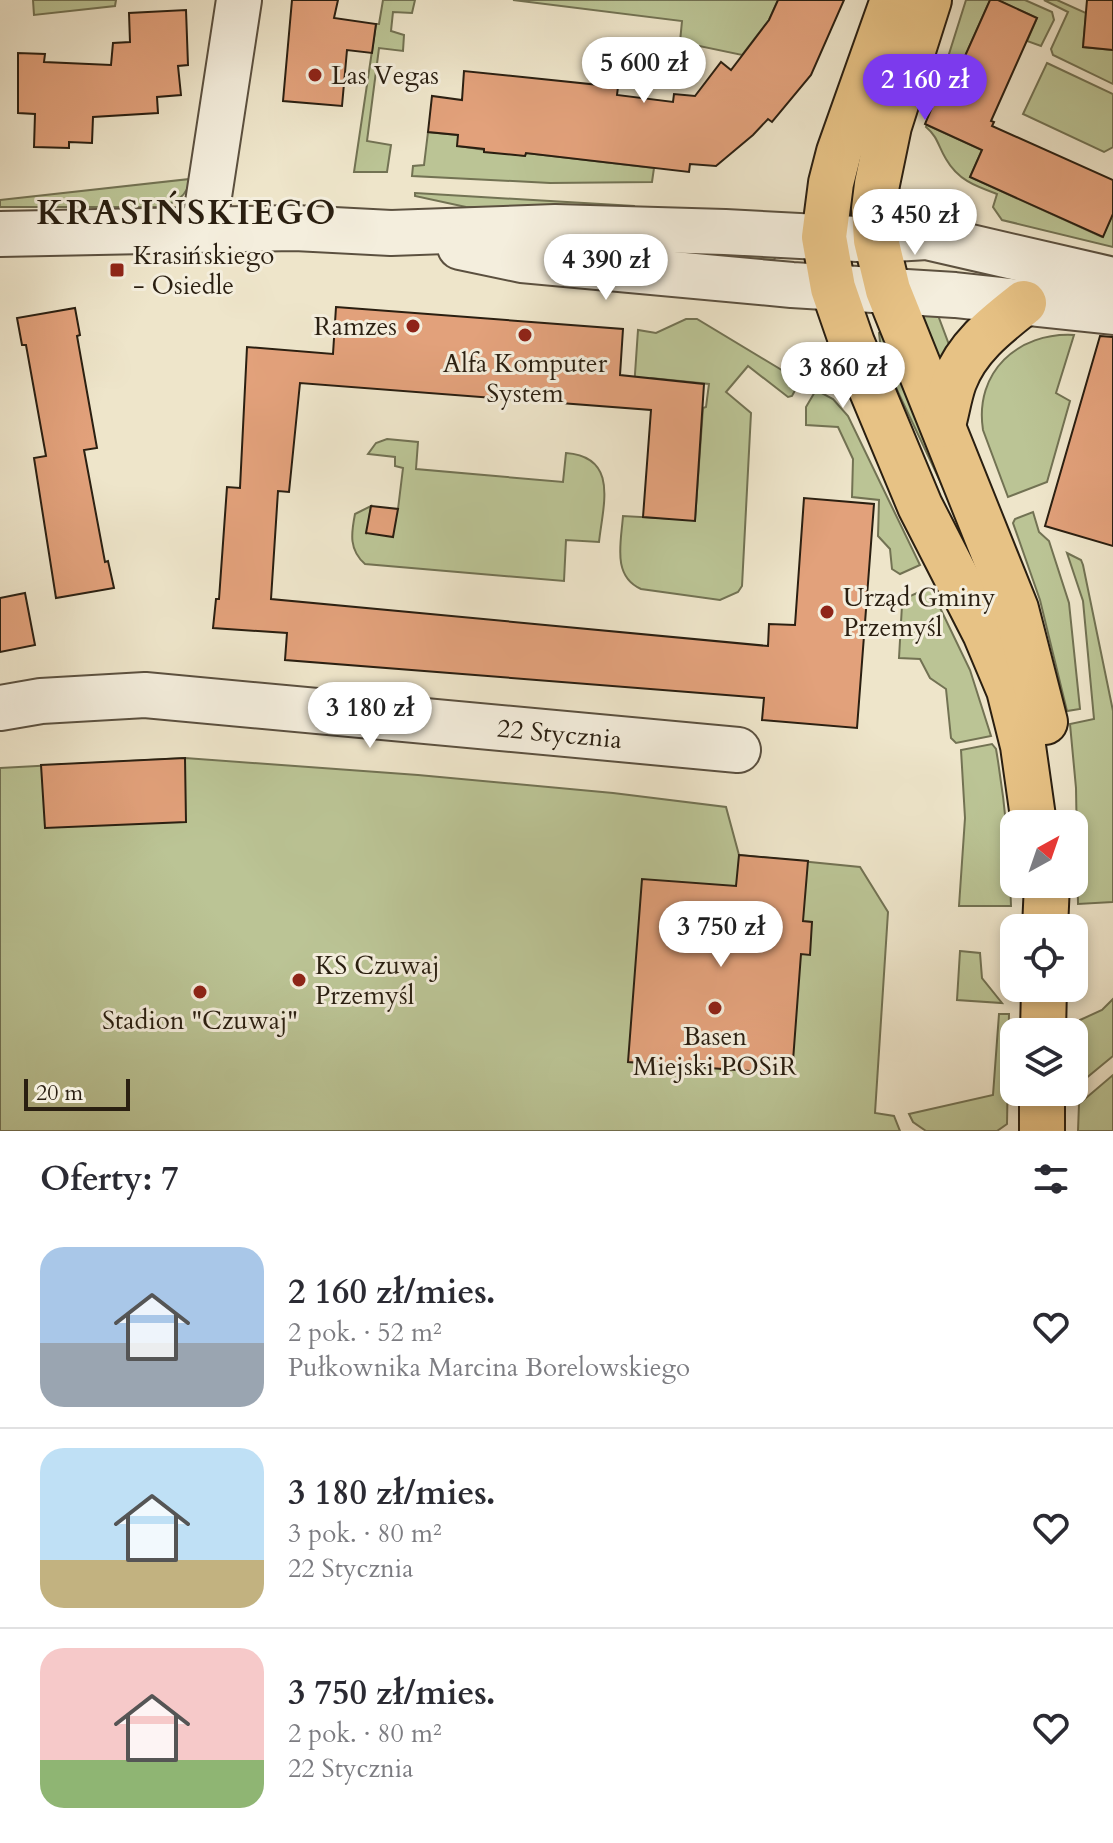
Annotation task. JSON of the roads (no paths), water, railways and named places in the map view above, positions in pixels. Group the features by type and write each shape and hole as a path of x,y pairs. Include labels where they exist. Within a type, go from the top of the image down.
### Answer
{"main road":[{"path":"893,0 839,152 831,183 824,237 833,288 852,343 920,506 985,633 1009,690 1023,746 1032,810"},
{"path":"929,0 889,126 874,209 876,240 888,290 1016,609 1034,674 1050,763 1053,810"},
{"path":"943,425 955,381 970,354 980,339 1024,303"},
{"path":"1042,1106 1042,1131"}],"street":[{"path":"204,229 239,0"},
{"path":"0,234 295,228 391,233 555,227 876,240 927,237 1113,280"},
{"path":"391,233 522,260 1113,312"},
{"name":"22 Stycznia","path":"0,708 41,701 145,695 738,750"}],"place":[{"name":"Las Vegas","path":"315,75"},
{"name":"Krasińskiego - Osiedle","path":"117,270"},
{"name":"Ramzes","path":"413,326"},
{"name":"Alfa Komputer System","path":"525,335"},
{"name":"Urząd Gminy Przemyśl","path":"827,612"},
{"name":"KS Czuwaj Przemyśl","path":"299,980"},
{"name":"Stadion \"Czuwaj\"","path":"200,992"},
{"name":"Basen Miejski POSiR","path":"715,1008"}],"district":[{"name":"KRASIŃSKIEGO","path":"187,213"}]}
